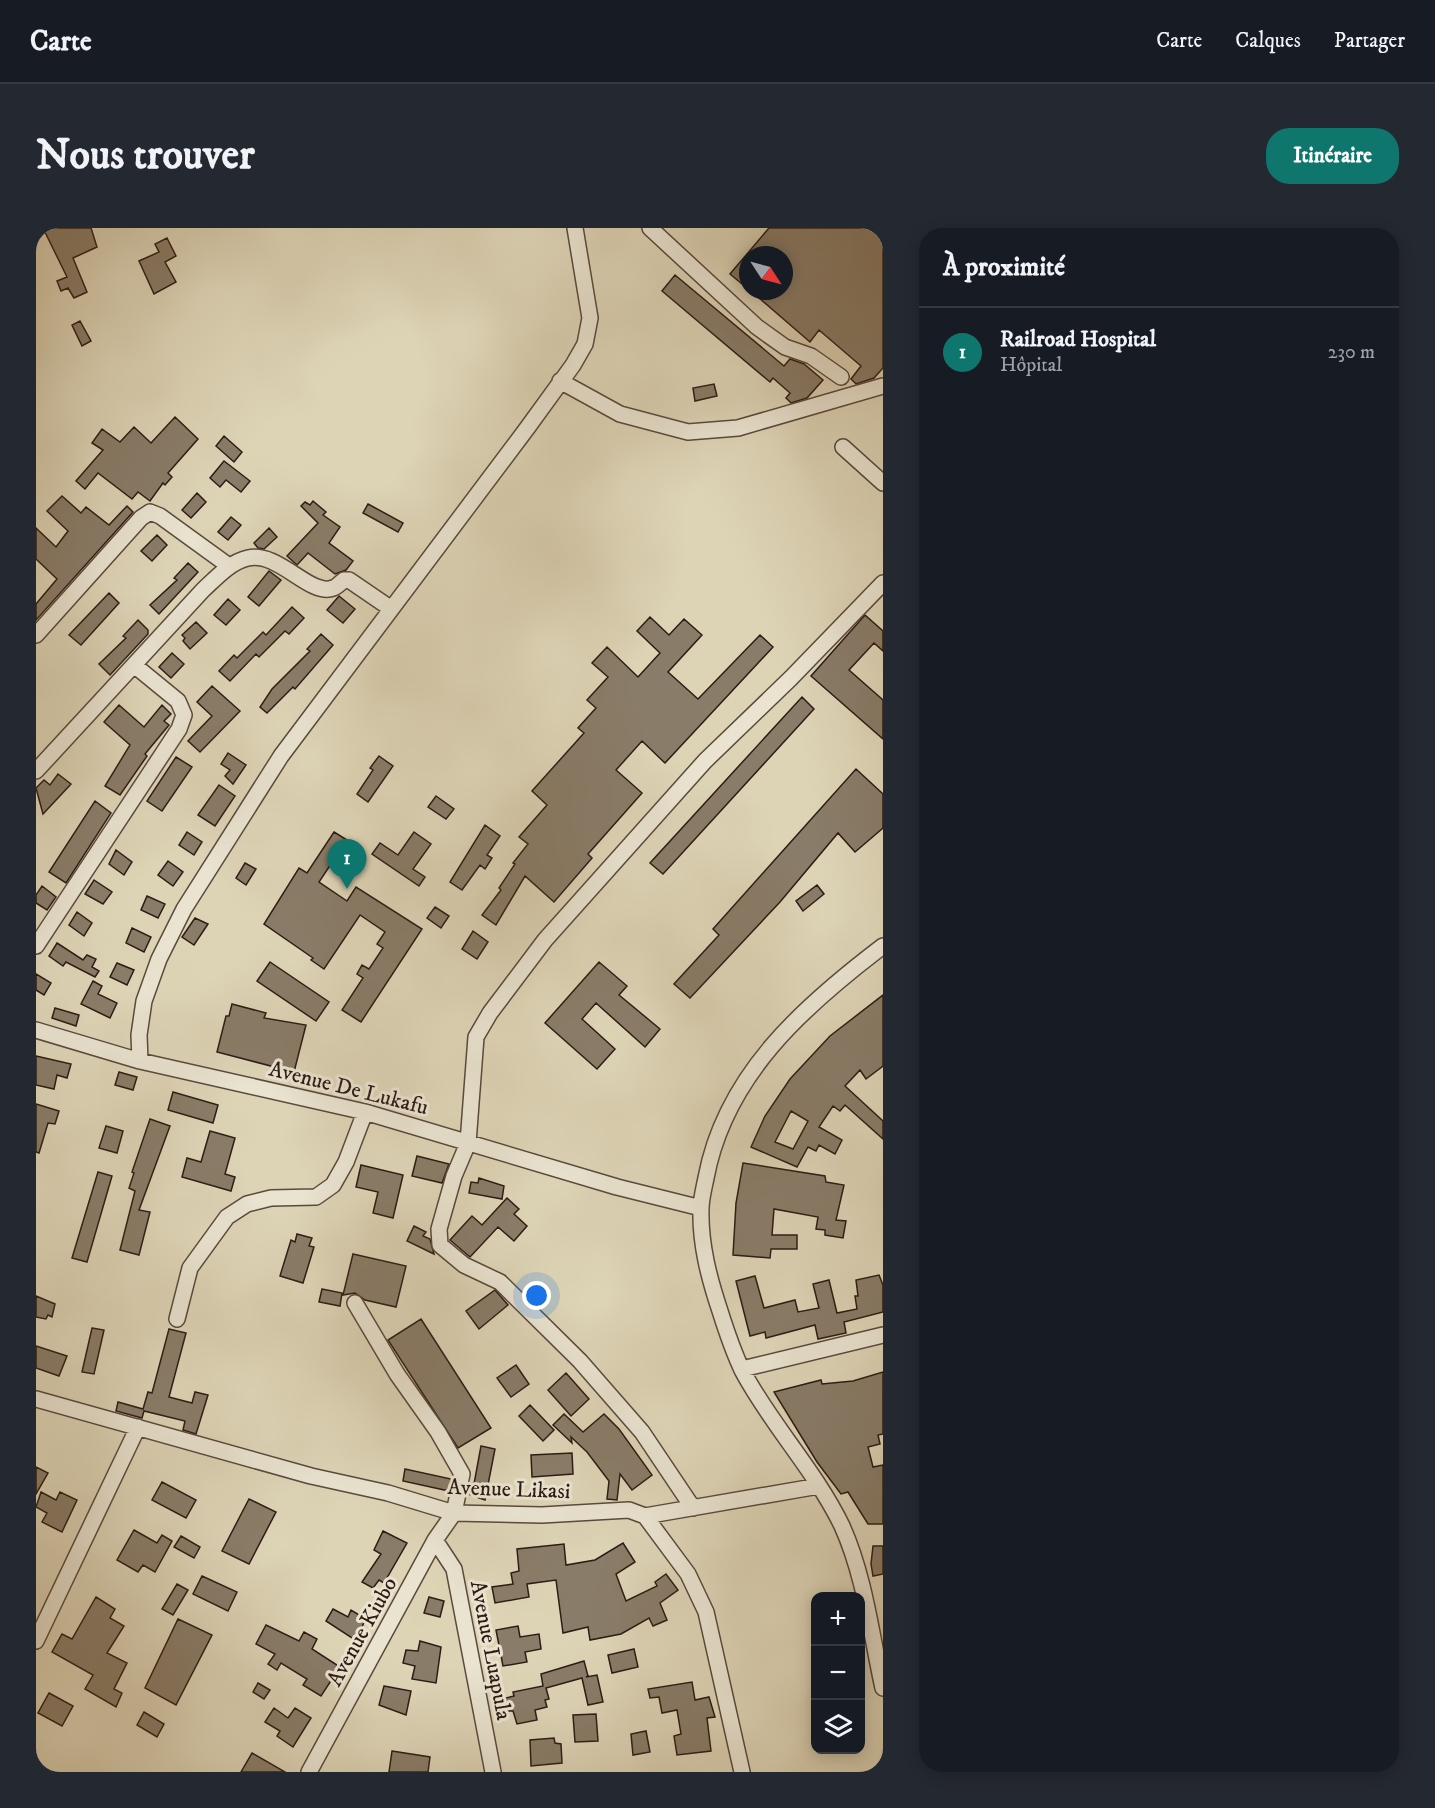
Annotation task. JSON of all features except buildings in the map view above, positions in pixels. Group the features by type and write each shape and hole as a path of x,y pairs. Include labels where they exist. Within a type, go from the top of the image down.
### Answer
{"street":[{"path":"140,1061 144,1001 159,958 183,909 281,756 560,381 585,344 590,318 575,228"},
{"path":"650,228 757,327 785,347 811,356 841,376"},
{"path":"560,381 620,414 688,432 738,428 883,386"},
{"path":"843,447 883,483"},
{"path":"36,635 89,572 141,518 150,512 160,516 229,566"},
{"path":"36,771 203,590 229,566 248,558 263,557 277,562 320,588 333,588 344,580 349,580 390,608"},
{"path":"693,1508 642,1432 580,1361 500,1282 464,1266 440,1245 439,1229 454,1176 468,1143 476,1037 506,990 582,897 705,761 791,678 883,583"},
{"path":"36,946 179,729 184,715 178,701 134,664"},
{"path":"883,946 820,996 770,1047 753,1068 738,1091 717,1138 709,1162 701,1208 706,1263 723,1320 742,1369 819,1486 841,1525 858,1568 883,1688"},
{"name":"Avenue De Lukafu","path":"36,1030 140,1061 365,1112 617,1187 701,1208"},
{"path":"177,1319 190,1268 227,1217 247,1203 271,1198 316,1197 333,1185 346,1162 365,1112"},
{"path":"356,1303 397,1374 438,1432 462,1474 453,1513"},
{"path":"742,1369 883,1335"},
{"name":"Avenue Likasi","path":"36,1399 311,1476 388,1493 453,1513 542,1515 628,1510 645,1516 819,1486"},
{"path":"36,1641 138,1427"},
{"name":"Avenue Kiubo","path":"309,1772 435,1540 453,1513"},
{"path":"645,1516 688,1574 701,1599 714,1643 742,1772"},
{"name":"Avenue Luapula","path":"435,1540 454,1569 493,1772"}],"place":[{"name":"Railroad Hospital","path":"347,889"}]}
